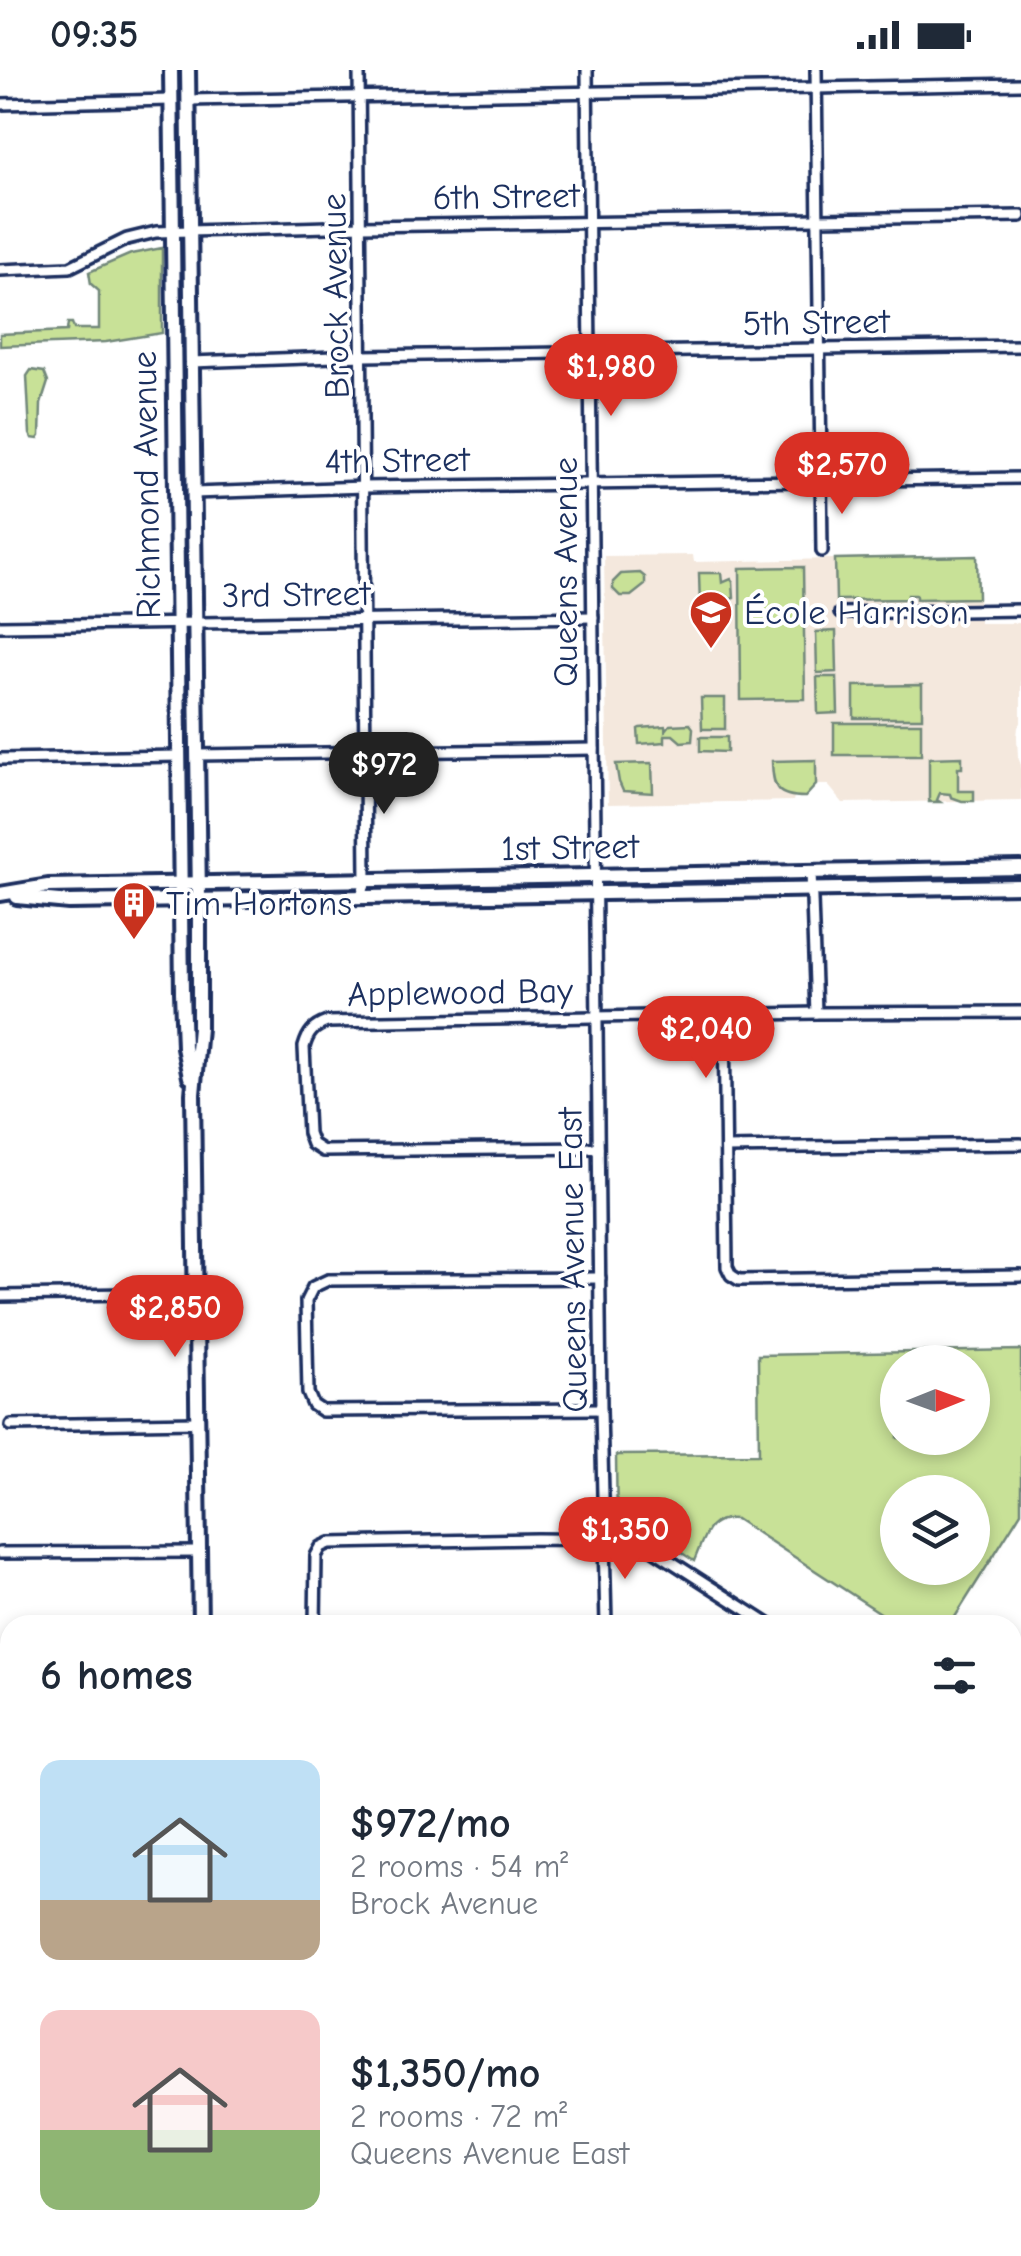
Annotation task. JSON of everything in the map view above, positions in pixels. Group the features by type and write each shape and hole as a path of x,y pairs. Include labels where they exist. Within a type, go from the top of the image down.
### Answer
{"main road":[{"name":"Richmond Avenue","path":"170,70 184,1047 192,1094"},
{"name":"Richmond Avenue","path":"188,70 199,900 199,1028 192,1094"},
{"name":"1st Street","path":"0,894 48,886 1021,868"},
{"name":"1st Street","path":"0,894 69,902 1021,886"},
{"path":"192,1094 200,1615"}],"street":[{"name":"Brock Avenue","path":"360,70 366,881"},
{"name":"Queens Avenue","path":"587,70 595,894"},
{"path":"816,70 822,552"},
{"path":"188,100 1021,84"},
{"path":"0,104 171,100"},
{"name":"6th Street","path":"0,270 70,266 137,235 173,232 1021,216"},
{"name":"5th Street","path":"191,362 1021,346"},
{"name":"4th Street","path":"193,492 1021,478"},
{"path":"840,613 1021,610"},
{"name":"3rd Street","path":"0,626 593,617"},
{"path":"197,756 594,748"},
{"path":"0,758 180,756"},
{"path":"812,871 816,1012"},
{"path":"360,898 366,881"},
{"name":"Queens Avenue East","path":"595,894 606,1615"},
{"path":"597,1018 1021,1012"},
{"path":"724,1014 727,1267 731,1275 739,1280 1021,1276"},
{"name":"Applewood Bay","path":"597,1018 327,1022 315,1026 307,1035 304,1048 308,1132 312,1144 324,1151 598,1148"},
{"path":"726,1148 1021,1144"},
{"path":"600,1278 328,1280 313,1287 306,1301 308,1393 313,1405 322,1411 601,1409"},
{"path":"0,1296 196,1293"},
{"path":"11,1425 197,1422"},
{"path":"316,1615 316,1556 330,1544 604,1540 636,1541 653,1547 755,1615"},
{"path":"0,1553 199,1552"}],"shaded area":[{"path":"693,555 694,562 977,556 979,623 1021,623 1021,723 1017,737 1021,800 843,803 828,785 816,785 816,774 805,797 794,797 793,801 608,804 604,556"}],"green space":[{"path":"162,248 162,333 106,342 0,346 0,334 67,331 68,323 74,329 99,329 99,291 91,284 89,272 131,254"},
{"path":"31,370 44,372 48,382 41,404 38,439 30,434 27,376"},
{"path":"977,556 978,598 916,599 916,595 908,595 908,599 836,600 835,559"},
{"path":"803,567 805,699 741,700 740,568"},
{"path":"640,573 645,577 645,585 631,596 620,596 613,589 613,582 621,574"},
{"path":"699,573 721,573 722,583 731,579 734,597 722,597 722,607 700,607"},
{"path":"836,631 837,672 817,673 816,632"},
{"path":"817,677 837,677 838,713 818,714"},
{"path":"922,685 922,718 854,718 854,686"},
{"path":"701,698 725,698 725,729 702,729"},
{"path":"834,723 921,723 921,755 834,755"},
{"path":"690,724 692,741 681,742 673,735 665,735 665,742 639,744 640,728 665,726 666,730 670,725"},
{"path":"700,737 727,737 727,752 700,751"},
{"path":"962,757 958,791 974,791 974,801 940,793 940,802 929,802 929,758"},
{"path":"816,760 816,785 805,797 778,789 772,761"},
{"path":"652,763 653,793 623,791 616,764"},
{"path":"1021,1350 1021,1512 990,1561 990,1475 880,1475 880,1585 975,1585 956,1615 884,1615 736,1519 713,1525 694,1561 648,1535 617,1527 616,1455 759,1454 758,1355 880,1353 880,1455 990,1455 990,1351"}],"place":[{"name":"École Harrison","path":"711,650"},
{"name":"Tim Hortons","path":"134,941"}]}
